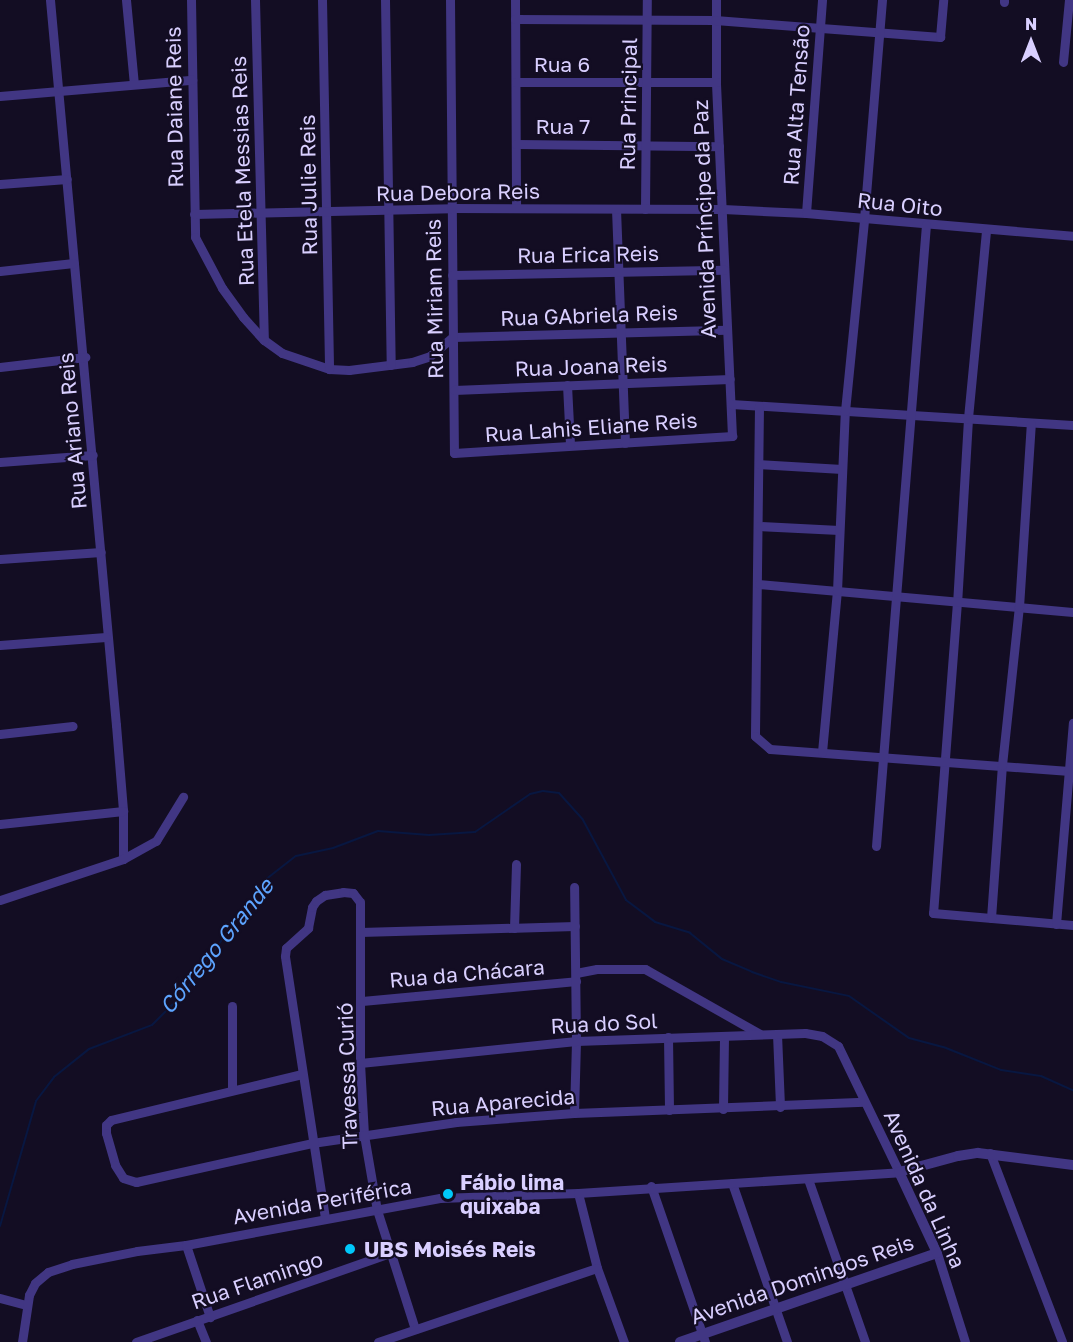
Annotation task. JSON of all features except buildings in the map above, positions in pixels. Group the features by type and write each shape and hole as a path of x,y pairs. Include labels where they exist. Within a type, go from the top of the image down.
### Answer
{"street":[{"name":"Rua Ariano Reis","path":"50,0 85,357 106,637 123,811 123,859"},
{"path":"126,0 134,84"},
{"name":"Rua Daiane Reis","path":"191,0 195,237 222,288 264,340 282,353 329,369"},
{"path":"250,0 257,0"},
{"name":"Rua Etela Messias Reis","path":"257,0 264,340"},
{"name":"Rua Julie Reis","path":"322,0 329,369"},
{"path":"385,0 391,365"},
{"name":"Rua Miriam Reis","path":"450,0 454,453"},
{"path":"515,0 516,208"},
{"name":"Rua Principal","path":"645,209 647,0"},
{"name":"Avenida Príncipe da Paz","path":"716,0 718,146 723,209 732,436"},
{"name":"Rua Alta Tensão","path":"806,213 822,0"},
{"path":"822,752 837,591 845,411 882,0"},
{"path":"515,19 716,20 940,37 943,0"},
{"path":"1063,62 1069,0"},
{"path":"0,96 192,80"},
{"name":"Rua 6","path":"516,82 716,82"},
{"name":"Rua 7","path":"516,144 718,146"},
{"path":"0,184 68,179"},
{"name":"Rua Debora Reis","path":"194,214 326,213 451,208 723,209"},
{"path":"616,209 625,442"},
{"name":"Rua Oito","path":"723,209 806,213 986,231 1073,237"},
{"path":"876,846 926,225"},
{"path":"986,231 968,419 957,602 933,913 1073,925"},
{"path":"0,271 74,263"},
{"name":"Rua Erica Reis","path":"452,275 618,270 724,270"},
{"name":"Rua GAbriela Reis","path":"453,337 726,330"},
{"path":"329,369 391,365 430,356 453,337"},
{"path":"0,367 85,357"},
{"name":"Rua Joana Reis","path":"454,390 730,379"},
{"path":"567,385 570,445"},
{"path":"731,404 1073,426"},
{"path":"759,406 759,584 755,736 770,749 1071,771"},
{"path":"991,918 1002,765 1019,607 1030,423"},
{"name":"Rua Lahis Eliane Reis","path":"454,453 732,436"},
{"path":"0,462 93,455"},
{"path":"759,464 842,469"},
{"path":"759,526 839,530"},
{"path":"0,559 101,552"},
{"path":"759,584 1073,612"},
{"path":"0,645 106,637"},
{"path":"1056,924 1071,771 1073,723"},
{"path":"0,734 73,726"},
{"path":"0,900 123,859 156,841 183,797"},
{"path":"0,824 123,811"},
{"path":"514,928 516,864"},
{"path":"574,887 576,977 574,1113"},
{"name":"Travessa Curió","path":"302,1074 285,956 286,948 308,928 312,907 325,895 353,893 360,902 362,1001 360,1064 364,1135 376,1210 416,1329"},
{"path":"360,928 575,926"},
{"name":"Rua da Chácara","path":"362,1001 645,969 760,1035"},
{"path":"232,1006 232,1090 302,1074 325,1218"},
{"name":"Rua do Sol","path":"360,1064 576,1041 805,1033 822,1036 838,1046 843,1056"},
{"path":"777,1034 780,1107"},
{"path":"723,1109 724,1036"},
{"path":"668,1037 669,1110"},
{"name":"Avenida da Linha","path":"843,1056 937,1253 965,1342"},
{"name":"Rua Aparecida","path":"232,1090 111,1120 106,1125 106,1133 115,1165 123,1178 136,1182 312,1143 456,1122 574,1113 780,1107 864,1102"},
{"path":"990,1153 1062,1342"},
{"path":"898,1173 967,1154 990,1153 1073,1166"},
{"name":"Avenida Periférica","path":"26,1305 35,1283 48,1272 72,1264 440,1198 898,1173"},
{"path":"808,1179 865,1342"},
{"path":"732,1183 787,1342"},
{"path":"651,1186 703,1338"},
{"path":"578,1192 597,1268 624,1342"},
{"path":"186,1245 210,1317"},
{"name":"Rua Flamingo","path":"136,1342 390,1253"},
{"name":"Avenida Domingos Reis","path":"680,1342 703,1338 776,1309 937,1253"},
{"path":"378,1342 597,1268"},
{"path":"0,1298 26,1305 21,1342"},
{"path":"197,1320 206,1342"}],"waterway":[{"name":"Córrego Grande","path":"0,1226 36,1101 54,1077 89,1049 152,1025 183,994 265,880 296,856 333,848 378,831 429,835 475,832 530,794 543,791 559,793 583,820 626,900 655,922 690,933 722,959 752,972 781,982 849,996 909,1038 946,1048 1001,1070 1041,1076 1073,1090"}],"place":[{"name":"Fábio lima quixaba","path":"448,1194"},
{"name":"UBS Moisés Reis","path":"350,1249"}]}
